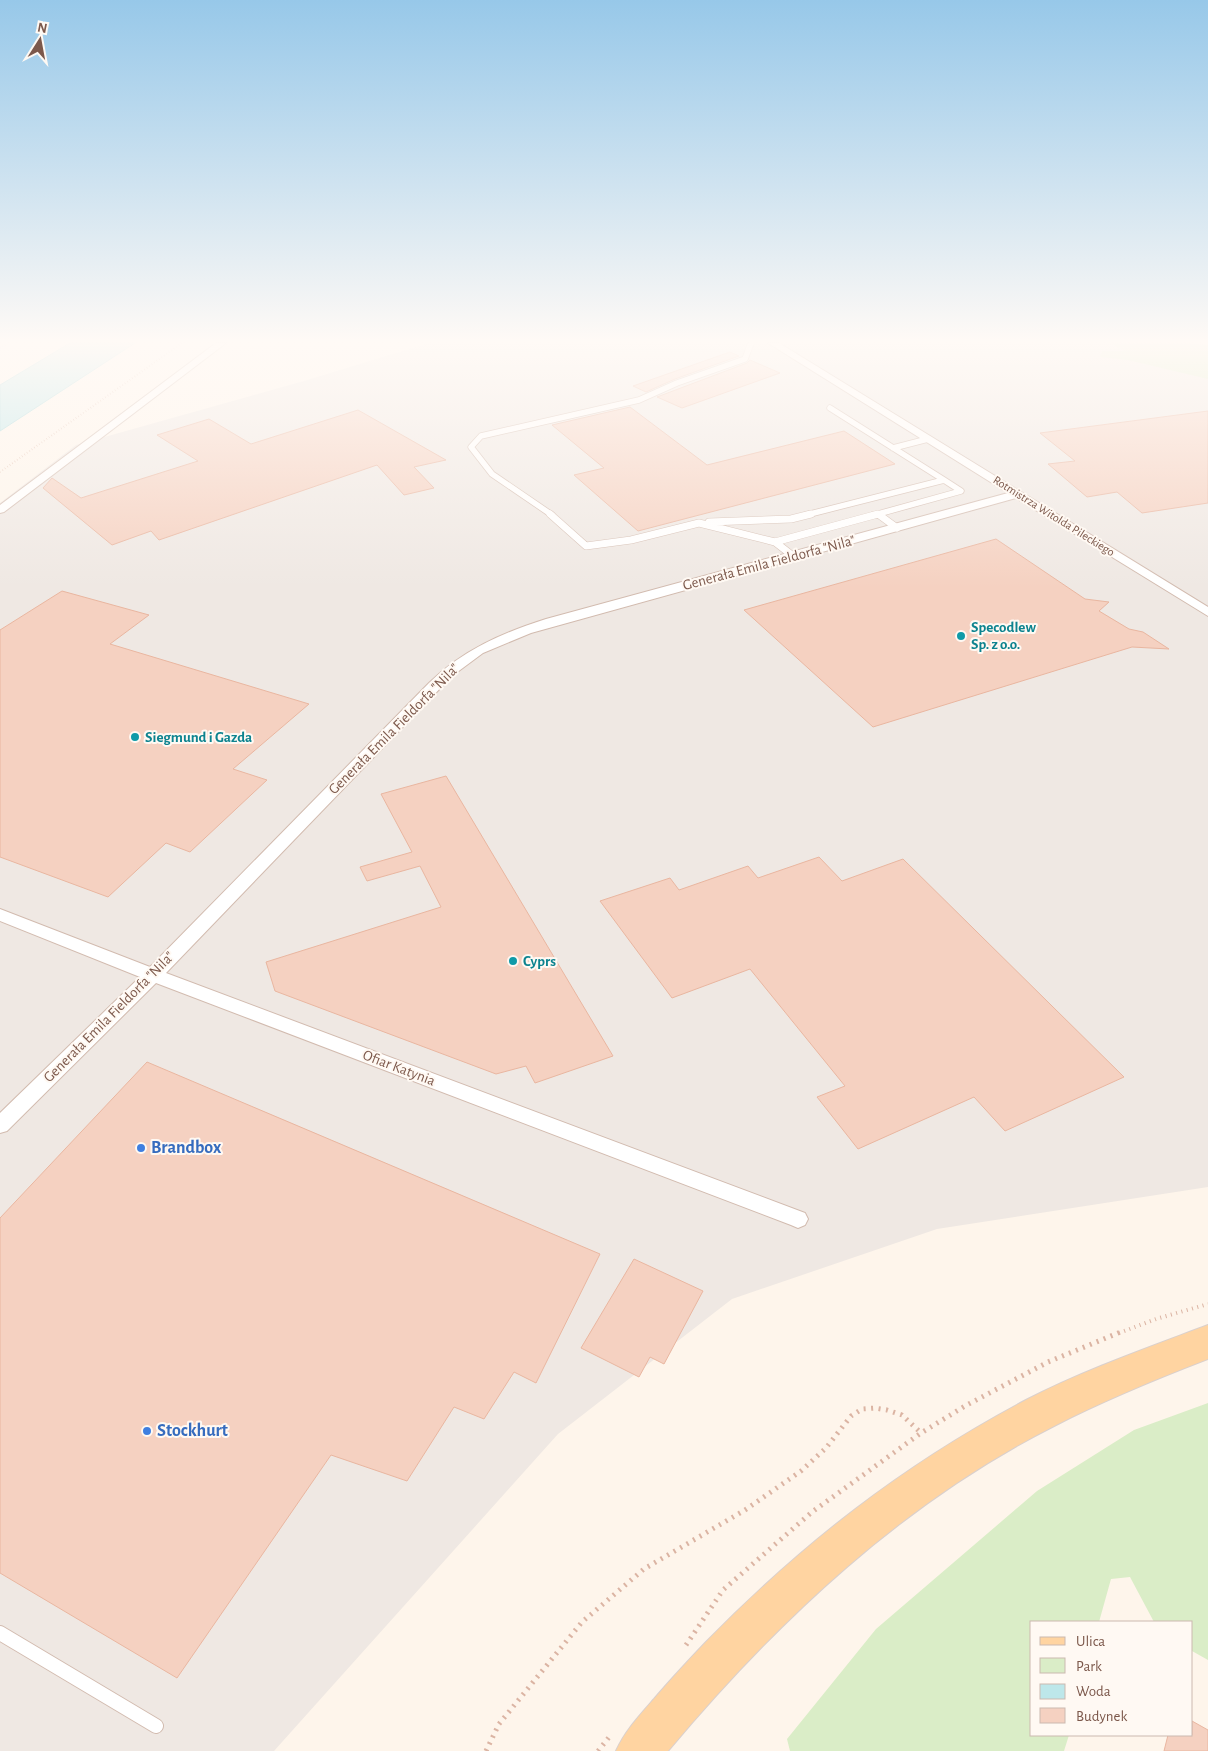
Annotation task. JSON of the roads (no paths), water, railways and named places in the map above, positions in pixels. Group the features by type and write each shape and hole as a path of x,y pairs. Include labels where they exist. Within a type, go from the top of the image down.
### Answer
{"main road":[{"path":"640,1751 671,1711 769,1606 858,1530 913,1488 971,1450 1045,1409 1094,1385 1151,1361 1208,1342"}],"street":[{"path":"0,510 113,425"},
{"name":"Rotmistrza Witolda Pileckiego","path":"905,425 1208,612"},
{"name":"Generała Emila Fieldorfa \"Nila\"","path":"0,1125 153,975 431,689 457,665 485,646 518,632 551,622 1018,494"},
{"name":"Ofiar Katynia","path":"0,915 153,975 798,1219"}],"lane":[{"path":"531,425 481,436 471,447 492,474 547,511 586,546 631,540 699,523 791,519 944,480"},
{"path":"775,542 960,490 856,425"},
{"path":"893,448 928,439"},
{"path":"878,514 897,528"},
{"path":"699,523 775,542 793,556"},
{"path":"0,1633 156,1726"}],"water":[{"path":"0,425 10,425 0,431"}],"place":[{"name":"Specodlew Sp. z o.o.","path":"961,636"},
{"name":"Siegmund i Gazda","path":"135,737"},
{"name":"Cyprs","path":"513,961"},
{"name":"Brandbox","path":"141,1148"},
{"name":"Stockhurt","path":"147,1431"}]}
